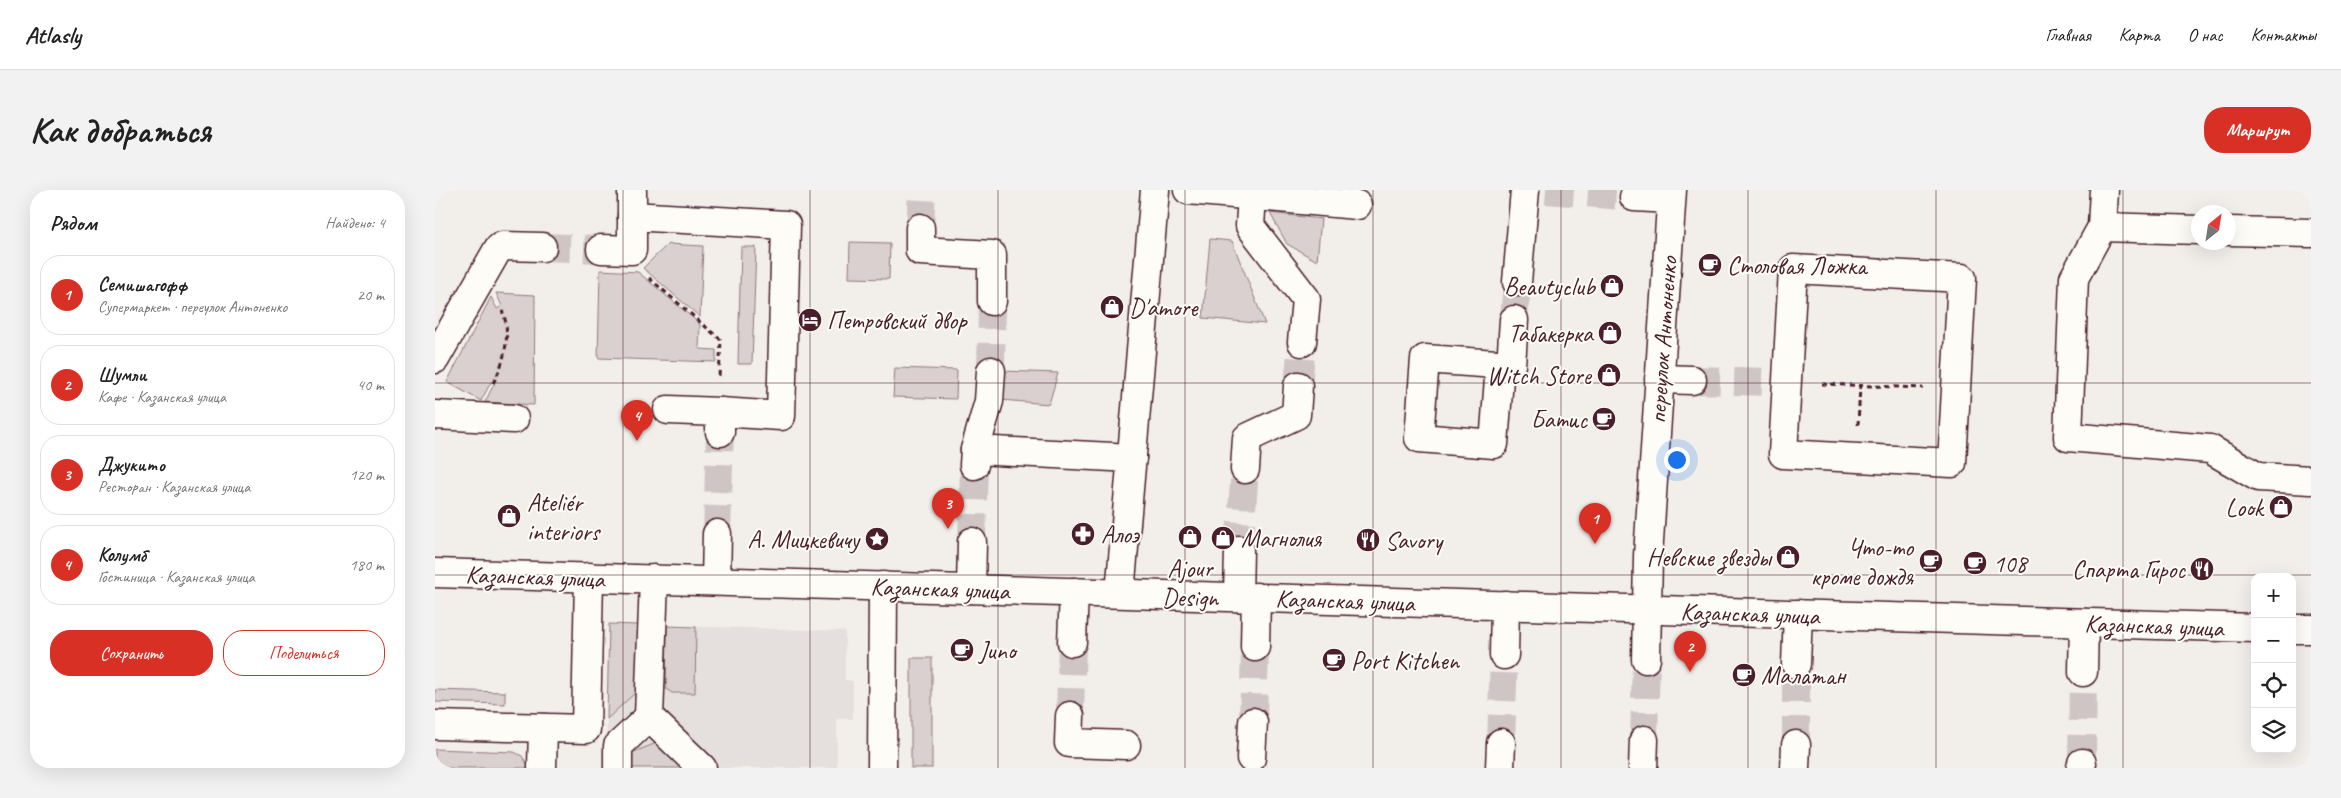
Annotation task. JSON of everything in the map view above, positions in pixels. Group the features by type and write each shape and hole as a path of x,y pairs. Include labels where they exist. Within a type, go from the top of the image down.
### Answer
{"street":[{"path":"1120,593 1155,190"},
{"path":"1188,190 1357,205"},
{"path":"1517,282 1525,190"},
{"path":"2104,190 2102,227 2074,278 2068,437 2210,449 2258,477 2311,480"},
{"path":"1634,196 1671,195"},
{"name":"переулок Антоненко","path":"1646,659 1645,610 1671,195"},
{"path":"1252,196 1250,226 1305,299 1303,342"},
{"path":"601,250 632,250 632,203 787,225 781,416 720,422 668,410"},
{"path":"2102,227 2191,230"},
{"path":"920,228 920,251 991,255 992,301"},
{"path":"2236,231 2311,233"},
{"path":"435,359 482,275 500,247 542,247"},
{"path":"1793,269 1962,278 1952,463 1783,454 1778,382 1793,269"},
{"path":"1500,364 1511,365 1514,320"},
{"path":"991,371 989,401 975,457 1132,458"},
{"path":"1659,380 1692,380"},
{"path":"1245,469 1247,438 1295,415 1298,386"},
{"path":"435,415 514,420"},
{"path":"716,581 717,534"},
{"path":"971,589 972,542"},
{"path":"1239,550 1255,647"},
{"name":"Казанская улица","path":"435,573 2251,628"},
{"path":"435,725 586,729 589,577"},
{"path":"618,768 618,746 649,717 654,579"},
{"path":"882,768 883,586"},
{"path":"1072,642 1074,592"},
{"path":"1504,655 1505,605"},
{"path":"1796,664 1799,614"},
{"path":"2083,672 2084,623"},
{"path":"2296,629 2311,629"},
{"path":"1070,716 1069,743 1126,745"},
{"path":"649,717 701,768"},
{"path":"1251,758 1253,722"},
{"path":"542,768 543,728"},
{"path":"1643,768 1644,740"}],"path":[{"path":"632,250 633,263 721,340 720,422"},
{"path":"474,417 501,368 507,321 482,275"},
{"path":"1778,382 1956,389"}],"shaded area":[{"path":"1270,213 1321,219 1317,261 1287,244"},
{"path":"1210,239 1232,241 1265,324 1203,318"},
{"path":"850,242 890,243 889,279 849,278"},
{"path":"668,244 703,246 700,317 643,268"},
{"path":"741,247 756,247 752,364 738,364"},
{"path":"600,270 638,272 700,324 699,349 716,350 716,362 598,358"},
{"path":"496,293 535,295 534,405 485,402 495,382 491,382 481,401 447,382 491,297 497,309 502,306"},
{"path":"895,368 957,370 956,399 893,397"},
{"path":"1002,371 1058,373 1049,404 1001,400"},
{"path":"609,624 845,631 845,680 853,681 853,719 837,719 837,768 606,768"},
{"path":"609,624 638,625 636,692 607,719"},
{"path":"667,626 696,627 695,693 672,693 666,689"},
{"path":"911,658 932,658 932,768 911,768"},
{"path":"435,690 505,692 505,704 435,702"},
{"path":"659,742 686,768 629,768 629,754"},
{"path":"435,749 514,752 522,756 530,768 435,768"}],"tunnel":[{"path":"920,228 922,190"},
{"path":"1546,190 1634,197"},
{"path":"542,247 601,249"},
{"path":"1514,320 1517,282"},
{"path":"991,371 992,301"},
{"path":"1298,386 1302,342"},
{"path":"1692,380 1768,382"},
{"path":"717,534 720,432"},
{"path":"972,542 974,465"},
{"path":"1239,550 1245,469"},
{"path":"1070,716 1072,642"},
{"path":"1253,722 1255,647"},
{"path":"1501,743 1504,655"},
{"path":"1644,740 1646,659"},
{"path":"1796,664 1796,745"},
{"path":"2082,763 2083,672"}],"place":[{"name":"Столовая Ложка","path":"1710,265"},
{"name":"Beautyclub","path":"1612,286"},
{"name":"D'amore","path":"1112,307"},
{"name":"Петровский двор","path":"810,320"},
{"name":"Табакерка","path":"1610,333"},
{"name":"Witch Store","path":"1609,375"},
{"name":"Батис","path":"1604,419"},
{"name":"Колумб","path":"637,441"},
{"name":"Look","path":"2281,507"},
{"name":"Ateliér interiors","path":"509,516"},
{"name":"Джукито","path":"948,529"},
{"name":"Алоэ","path":"1083,534"},
{"name":"Ajour Design","path":"1190,537"},
{"name":"Магнолия","path":"1223,538"},
{"name":"А. Мицкевичу","path":"877,539"},
{"name":"Savory","path":"1368,540"},
{"name":"Семишагофф","path":"1595,544"},
{"name":"Невские звезды","path":"1788,557"},
{"name":"Что-то кроме дождя","path":"1931,561"},
{"name":"108","path":"1975,563"},
{"name":"Спарта Гирос","path":"2202,569"},
{"name":"Juno","path":"962,650"},
{"name":"Port Kitchen","path":"1334,660"},
{"name":"Шумли","path":"1690,672"},
{"name":"Малатан","path":"1744,675"}]}
